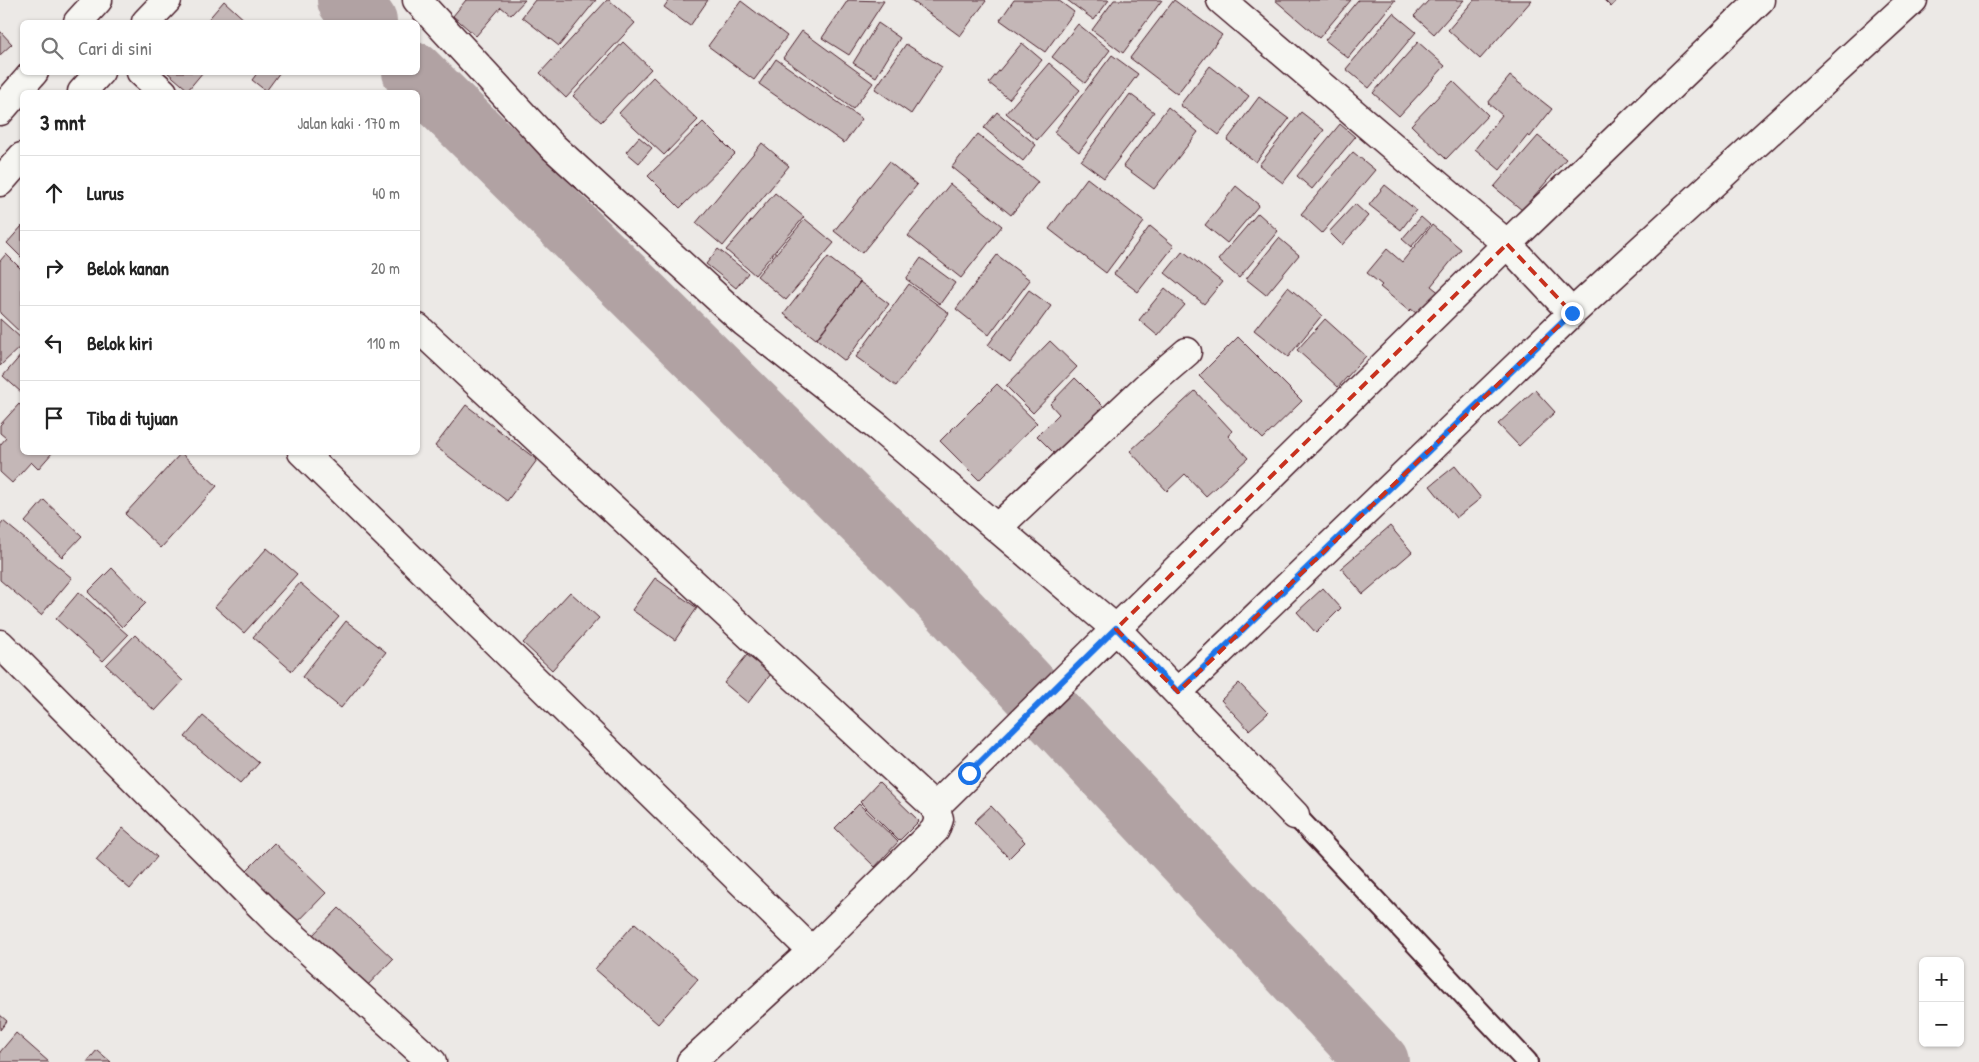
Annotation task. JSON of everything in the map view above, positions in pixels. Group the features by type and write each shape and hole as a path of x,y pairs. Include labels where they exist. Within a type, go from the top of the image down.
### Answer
{"main road":[{"path":"80,20 98,0"},
{"path":"148,20 167,0"},
{"path":"417,0 550,144 744,322 879,428 997,528 1108,636 1178,692 1295,815"},
{"path":"935,806 1506,244 1760,0"},
{"path":"1178,692 1572,313 1913,0"},
{"path":"1223,1 1506,244 1572,313"},
{"path":"0,111 31,75"},
{"path":"84,90 97,75"},
{"path":"144,75 161,90"},
{"path":"420,330 935,806 939,819 935,830 812,951 691,1062"},
{"path":"997,528 1187,352"},
{"path":"305,455 812,951"},
{"path":"0,644 274,919 432,1062"}],"lane":[{"path":"1295,815 1527,1062"}],"highlighted area":[{"path":"1507,244 1572,313 1178,692 1116,629"}],"building":[{"path":"466,0 525,0 511,15 501,7 476,36 453,16"},
{"path":"535,0 596,0 559,46 522,17"},
{"path":"607,0 635,23 566,98 540,73"},
{"path":"669,0 708,0 690,26 664,7"},
{"path":"848,0 884,1 849,55 822,38"},
{"path":"911,0 985,0 986,1 960,36"},
{"path":"1014,0 1058,0 1074,12 1045,52 1000,20"},
{"path":"1067,0 1109,0 1094,20"},
{"path":"1114,0 1162,0 1123,53 1092,30"},
{"path":"1174,0 1222,35 1177,94 1130,58"},
{"path":"1275,0 1351,0 1319,38"},
{"path":"1358,0 1395,0 1348,58 1325,40"},
{"path":"1429,0 1464,0 1434,34 1414,16"},
{"path":"1474,0 1532,0 1480,59 1448,30"},
{"path":"1604,0 1617,0 1611,7"},
{"path":"224,1 245,20 208,20"},
{"path":"741,1 787,36 754,80 708,46"},
{"path":"1393,13 1416,32 1369,88 1346,69"},
{"path":"878,23 900,38 876,77 853,63"},
{"path":"1078,24 1110,50 1085,83 1052,57"},
{"path":"0,31 12,44 0,55"},
{"path":"802,31 873,83 853,109 783,58"},
{"path":"623,42 651,69 601,122 573,96"},
{"path":"1418,42 1445,66 1399,116 1373,93"},
{"path":"1022,43 1042,60 1009,99 989,83"},
{"path":"906,44 942,67 911,114 875,89"},
{"path":"1112,55 1138,74 1079,152 1054,132"},
{"path":"776,59 862,119 844,143 759,84"},
{"path":"1049,63 1080,90 1037,140 1006,113"},
{"path":"1210,66 1249,96 1219,135 1180,105"},
{"path":"170,75 200,75 188,90"},
{"path":"256,75 278,75 267,90 252,80"},
{"path":"1510,76 1552,109 1500,170 1475,149 1502,115 1488,103"},
{"path":"653,77 698,120 664,155 619,113"},
{"path":"1453,81 1488,115 1446,159 1411,125"},
{"path":"1130,94 1154,112 1104,178 1081,161"},
{"path":"1259,97 1289,119 1256,162 1227,140"},
{"path":"1168,107 1198,132 1154,189 1123,166"},
{"path":"997,112 1036,145 1023,161 984,128"},
{"path":"1301,112 1324,130 1283,183 1259,165"},
{"path":"703,122 735,154 680,208 648,176"},
{"path":"1340,124 1355,137 1312,189 1297,176"},
{"path":"978,134 1038,182 1011,215 952,167"},
{"path":"1538,136 1566,159 1522,210 1494,187"},
{"path":"639,137 652,148 639,163 626,152"},
{"path":"762,143 789,166 723,246 696,223"},
{"path":"1353,152 1375,170 1322,233 1301,214"},
{"path":"889,162 917,185 862,253 834,231"},
{"path":"1087,178 1144,222 1106,273 1049,229"},
{"path":"950,184 1002,226 961,278 908,236"},
{"path":"1385,185 1416,210 1401,230 1369,205"},
{"path":"1236,186 1259,205 1227,243 1205,225"},
{"path":"775,193 804,217 755,275 726,250"},
{"path":"1355,204 1368,216 1342,245 1329,232"},
{"path":"1258,213 1278,231 1239,278 1218,260"},
{"path":"1421,217 1430,225 1411,247 1402,239"},
{"path":"805,219 834,243 786,300 757,276"},
{"path":"1432,225 1461,249 1431,286 1441,294 1422,318 1411,309 1409,311 1380,287 1382,285 1367,273 1387,249 1402,262"},
{"path":"1150,226 1174,246 1138,292 1114,274"},
{"path":"20,228 20,256 7,243"},
{"path":"1279,238 1299,255 1266,295 1246,279"},
{"path":"718,249 748,273 736,288 706,264"},
{"path":"1183,251 1222,282 1204,304 1165,273"},
{"path":"6,254 20,268 20,332 0,313 0,261"},
{"path":"997,255 1030,280 989,335 956,309"},
{"path":"828,257 860,282 816,339 784,314"},
{"path":"921,258 955,283 940,304 906,279"},
{"path":"860,282 889,304 845,361 817,339"},
{"path":"909,284 949,313 896,386 856,357"},
{"path":"1288,287 1322,315 1288,357 1254,330"},
{"path":"1165,288 1185,305 1158,336 1139,320"},
{"path":"1029,290 1051,306 1010,362 988,345"},
{"path":"0,319 20,337 20,347 0,366"},
{"path":"1325,319 1366,356 1338,387 1297,350"},
{"path":"1238,337 1302,401 1263,439 1199,376"},
{"path":"1050,341 1077,367 1033,413 1006,386"},
{"path":"20,356 20,391 3,376"},
{"path":"1075,378 1108,411 1060,459 1037,436 1059,414 1050,404"},
{"path":"997,384 1037,423 979,480 940,441"},
{"path":"1535,390 1555,412 1519,446 1498,424"},
{"path":"1195,391 1232,431 1228,436 1248,458 1206,496 1185,474 1167,491 1130,451"},
{"path":"19,404 20,455 50,455 38,469 31,462 12,483 0,472 0,445 6,438 0,433 0,425"},
{"path":"466,405 537,460 507,501 435,446"},
{"path":"179,455 183,455 217,486 161,548 125,514"},
{"path":"1455,466 1481,498 1456,518 1430,486"},
{"path":"44,500 82,536 62,557 25,522"},
{"path":"3,521 72,578 41,615 0,580 0,525"},
{"path":"1390,526 1412,552 1363,594 1341,568"},
{"path":"267,548 297,574 244,633 215,607"},
{"path":"112,568 146,603 122,627 88,592"},
{"path":"655,578 697,608 675,640 632,610"},
{"path":"300,583 339,617 292,671 253,637"},
{"path":"1323,588 1341,608 1316,633 1297,612"},
{"path":"79,592 128,635 103,661 56,619"},
{"path":"570,592 599,618 552,670 523,643"},
{"path":"346,621 386,652 341,708 302,677"},
{"path":"135,635 183,681 155,711 106,665"},
{"path":"747,655 771,674 748,703 724,683"},
{"path":"1239,683 1268,713 1249,730 1221,700"},
{"path":"203,716 259,763 240,784 185,737"},
{"path":"879,782 919,821 899,841 860,802"},
{"path":"859,804 898,842 875,867 835,828"},
{"path":"991,806 1025,842 1009,858 974,822"},
{"path":"123,828 157,857 130,889 96,860"},
{"path":"274,843 326,893 292,928 240,877"},
{"path":"339,908 393,959 364,989 310,938"},
{"path":"635,923 698,979 658,1024 595,969"},
{"path":"0,1015 7,1021 0,1030"},
{"path":"16,1033 49,1062 0,1062 0,1052"},
{"path":"97,1050 111,1062 87,1062"}],"waterway":[{"path":"348,0 364,20"},
{"path":"416,75 923,576 1378,1062"}],"route":[{"path":"969,773 1116,628 1178,692 1572,313"}]}
